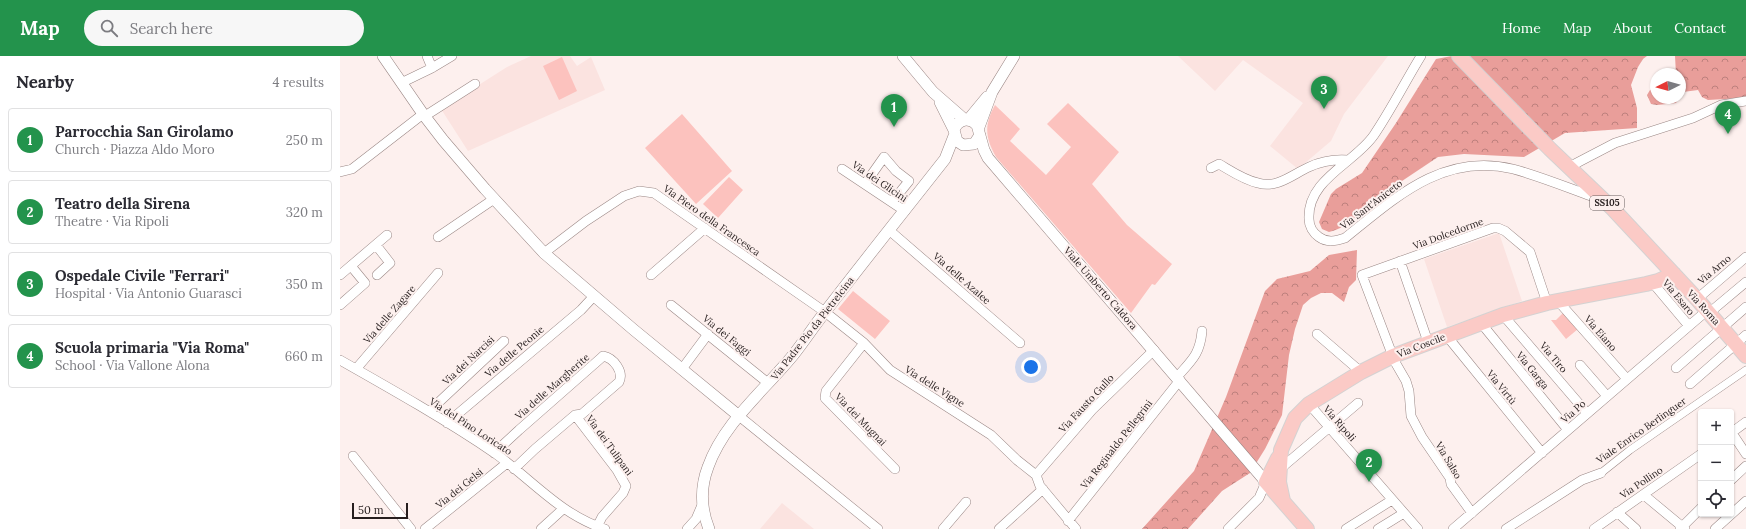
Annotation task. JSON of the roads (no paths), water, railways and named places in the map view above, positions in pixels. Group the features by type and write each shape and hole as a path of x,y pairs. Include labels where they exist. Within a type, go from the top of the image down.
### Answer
{"main road":[{"name":"SS105","path":"1459,56 1550,149 1602,198 1661,260"},
{"name":"Via Roma","path":"1661,260 1723,328 1741,340 1746,356"},
{"path":"1649,283 1661,260"},
{"name":"Via Coscile","path":"1283,501 1279,482 1281,450 1295,418 1309,404 1361,372 1393,356 1503,315 1552,302 1649,283 1674,274"},
{"path":"1281,450 1261,477 1304,527"}],"street":[{"path":"383,56 424,115 494,199 544,253 682,369 878,529"},
{"path":"427,56 432,68"},
{"path":"401,83 432,68 452,56"},
{"path":"903,56 933,92 948,116 958,142 967,146 976,142 992,92"},
{"path":"967,120 992,92 1014,56"},
{"name":"Via Sant'Aniceto","path":"1421,56 1373,135 1325,180 1315,195 1310,208 1309,218 1312,230 1318,237 1326,240 1345,238 1418,183 1438,173 1460,167 1482,165 1513,169 1591,196 1602,198"},
{"path":"340,172 352,169 424,115 475,84"},
{"path":"933,92 967,120"},
{"path":"1569,167 1615,143 1693,118 1721,105 1746,101"},
{"path":"954,133 958,123 967,120 973,121 979,131"},
{"name":"Viale Umberto Caldora","path":"979,131 988,158"},
{"name":"Via Padre Pio da Pietrelcina","path":"945,159 954,133"},
{"name":"Via Padre Pio da Pietrelcina","path":"709,529 702,506 703,489 708,467 719,444 740,416 794,355 825,312 945,159 956,150 967,146"},
{"name":"Viale Umberto Caldora","path":"967,146 988,158 1154,350 1261,477"},
{"path":"865,184 884,158 896,171 909,181 892,202"},
{"path":"1211,168 1219,164 1258,184 1266,184 1278,183 1310,166 1336,159 1348,160"},
{"name":"Via dei Glicini","path":"842,169 905,211"},
{"name":"Via Piero della Francesca","path":"544,253 586,221 624,196 639,191 654,193 825,312"},
{"path":"438,237 494,199"},
{"path":"651,275 705,228"},
{"name":"Via Dolcedorme","path":"1393,356 1362,275 1493,228 1498,228 1505,231 1530,252 1552,302"},
{"name":"Via delle Azalee","path":"889,230 1020,343"},
{"path":"340,275 388,235"},
{"path":"376,245 390,263 376,275"},
{"name":"Via Arno","path":"1697,299 1746,257"},
{"path":"1400,261 1428,342"},
{"path":"340,305 365,283 351,266"},
{"name":"Via delle Zagare","path":"356,369 438,273"},
{"name":"Via Po","path":"1453,529 1703,314 1709,313 1746,282"},
{"name":"Via Esaro","path":"1649,283 1689,326"},
{"name":"Via delle Peonie","path":"448,423 576,314 594,296"},
{"name":"Via Eiano","path":"1552,302 1627,379"},
{"name":"Via dei Faggi","path":"671,305 768,383"},
{"path":"1676,368 1746,307"},
{"name":"Via delle Vigne","path":"825,312 864,343 890,370 985,431 1017,460 1036,474"},
{"name":"Via Tiro","path":"1503,315 1587,413"},
{"name":"Via Garga","path":"1481,323 1568,430"},
{"name":"Via Reginaldo Pellegrini","path":"1068,521 1196,355 1201,341 1202,331"},
{"path":"682,369 708,334"},
{"path":"1317,334 1361,372"},
{"name":"Via Virtù","path":"1446,336 1542,453"},
{"path":"1690,384 1741,340"},
{"name":"Via dei Narcisi","path":"430,412 504,341"},
{"name":"Via dei Mugnai","path":"864,343 826,391 825,398 895,469"},
{"name":"Via Fausto Gullo","path":"1036,474 1092,410 1154,350"},
{"name":"Via delle Margherite","path":"494,453 600,358 603,356 607,357 621,371 619,382 582,414 574,415 514,469"},
{"name":"Via Salso","path":"1393,356 1406,381 1409,391 1411,416 1422,437 1450,478 1451,484 1472,513"},
{"name":"Via del Pino Loricato","path":"340,360 448,423 494,453 563,509 590,524 601,528"},
{"path":"1580,365 1607,396"},
{"name":"Viale Enrico Berlinguer","path":"1506,529 1576,484 1601,473 1630,450 1746,370"},
{"path":"1280,469 1358,403"},
{"name":"Via Ripoli","path":"1309,404 1418,529"},
{"name":"Via dei Tulipani","path":"574,415 616,470 626,486 623,493 602,517 601,528"},
{"path":"1734,431 1746,422"},
{"path":"1734,437 1746,454"},
{"path":"353,456 411,529"},
{"name":"Via Pollino","path":"1594,529 1698,456"},
{"name":"Via dei Gelsi","path":"426,529 507,463"},
{"path":"1734,477 1746,466"},
{"path":"1036,474 1042,489 1076,529"},
{"path":"1228,529 1259,498 1261,477"},
{"path":"999,529 1042,489"},
{"path":"1644,494 1682,528 1698,511"},
{"path":"1346,529 1392,500"},
{"path":"1715,529 1746,501"},
{"path":"943,529 966,502"},
{"path":"687,529 696,519 702,506"},
{"path":"541,529 563,509"},
{"path":"1617,512 1636,529"},
{"path":"1378,529 1404,513"}],"place":[{"name":"Ospedale Civile \"Ferrari\"","path":"1324,109"},
{"name":"Parrocchia San Girolamo","path":"894,127"},
{"name":"Scuola primaria \"Via Roma\"","path":"1728,134"},
{"name":"Teatro della Sirena","path":"1369,482"}]}
